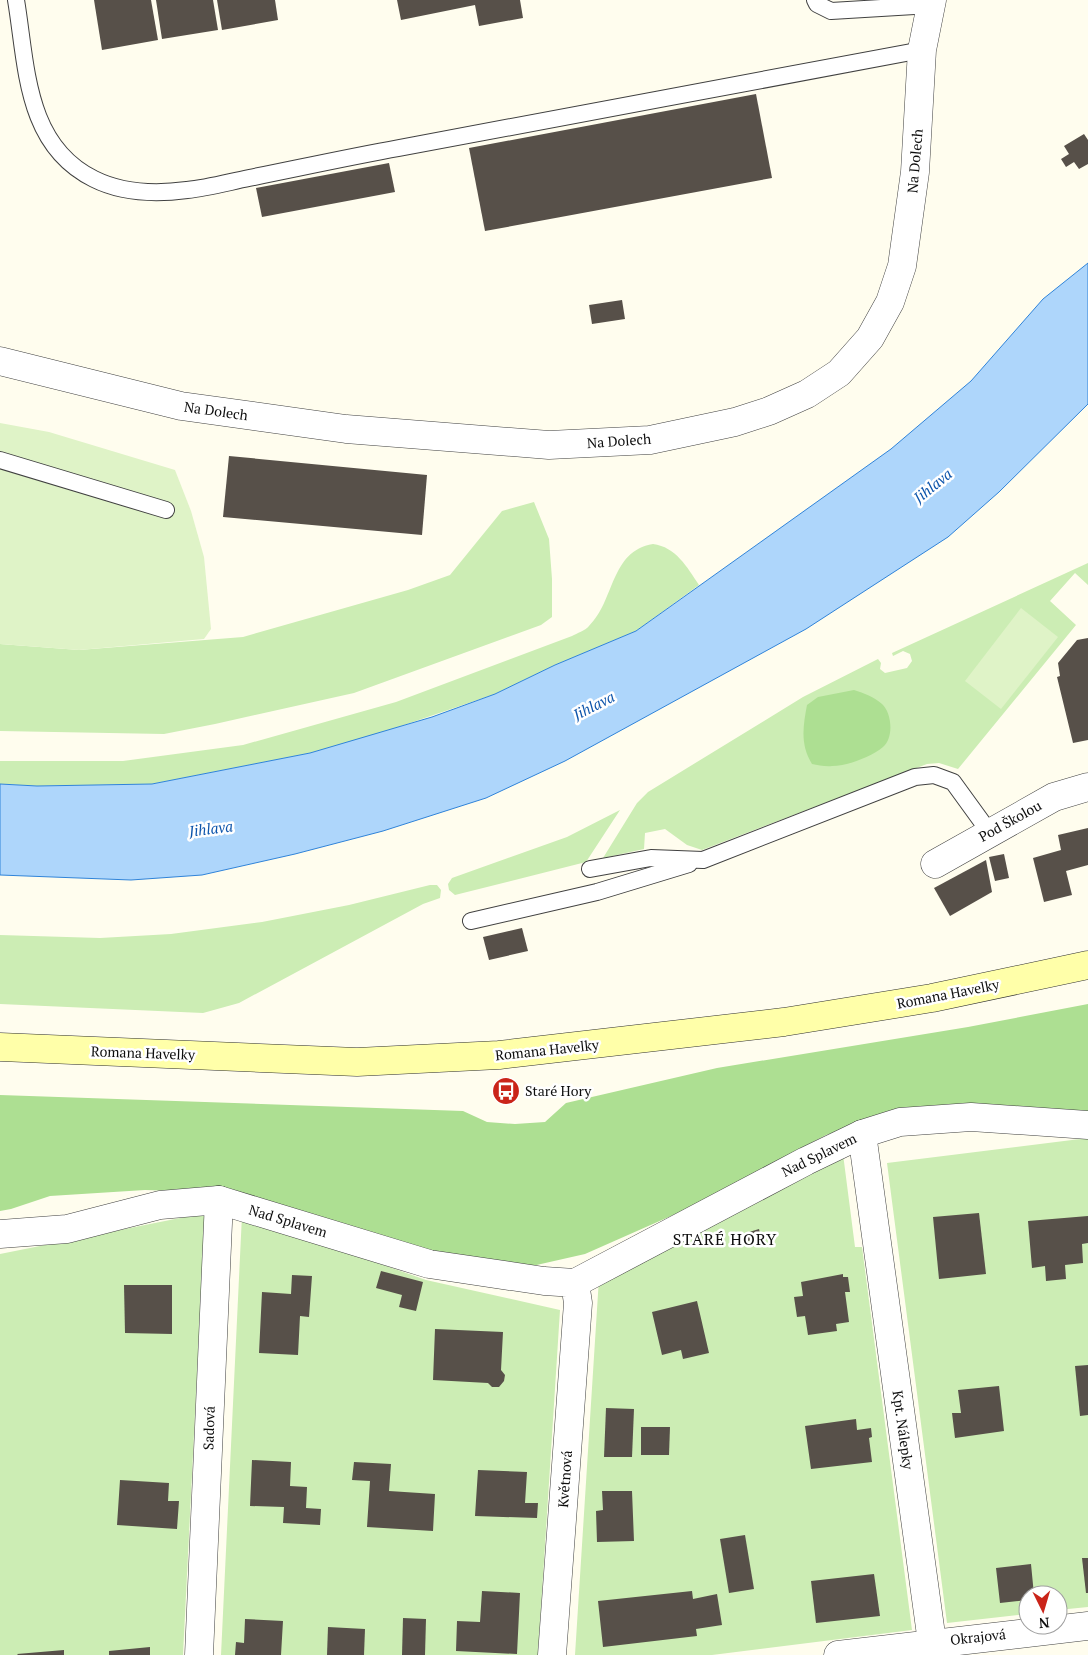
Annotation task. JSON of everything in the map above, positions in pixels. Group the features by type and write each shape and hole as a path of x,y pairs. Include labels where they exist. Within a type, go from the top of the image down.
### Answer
{"street":[{"name":"Na Dolech","path":"0,361 181,406 346,429 549,445 650,440 735,422 770,411 807,394 839,373 870,338 890,302 902,266 915,172 922,50 931,2"},
{"name":"Pod Školou","path":"936,864 1054,797 1088,787"},
{"name":"Romana Havelky","path":"0,1047 357,1062 499,1056 794,1020 932,998 1088,965"},
{"name":"Nad Splavem","path":"0,1234 67,1229 160,1204 219,1200 429,1264 544,1281 576,1293 806,1161 862,1134 900,1122 971,1117 1088,1125"},
{"name":"Kpt. Nálepky","path":"862,1134 875,1217 932,1642"},
{"name":"Sadová","path":"199,1655 219,1200"},
{"name":"Květnová","path":"552,1655 576,1293"},
{"name":"Okrajová","path":"838,1655 932,1642 1088,1626"}],"lane":[{"path":"16,0 32,102 41,127 54,147 65,161 94,179 122,189 151,192 187,190 391,149 922,50"},
{"path":"815,0 818,4 831,11 868,4 931,2"},
{"path":"0,460 166,510"},
{"path":"471,921 597,892 703,860 915,777 934,776 953,782 990,833"},
{"path":"590,869 651,858 703,860"}],"green space":[{"path":"0,423 49,432 175,470 191,511 204,557 211,629 204,639 79,650 0,644"},
{"path":"534,502 549,539 552,579 552,617 541,625 354,693 164,734 0,731 0,644 79,650 243,637 408,590 450,575 502,511"},
{"path":"653,544 668,549 680,559 699,585 636,631 555,665 495,694 369,737 310,753 152,784 37,786 0,784 0,761 123,761 243,745 396,702 572,636 585,629 597,616 621,566 629,556 639,549"},
{"path":"1088,563 1088,585 1075,573 1050,601 1076,625 958,769 939,763 927,764 702,850 687,845 665,829 645,833 644,849 603,858 637,803 648,792 803,697 878,659 881,663 880,669 885,673 907,668 912,661 910,654 903,651 893,656 892,653"},
{"path":"1021,608 1058,637 1001,709 965,681"},
{"path":"854,690 872,697 885,708 890,719 890,732 887,743 872,754 852,763 838,766 812,764 804,743 807,705 818,697"},
{"path":"620,810 586,862 455,895 449,890 448,884 452,878 567,837"},
{"path":"430,885 437,885 441,890 440,898 423,904 239,1003 203,1013 0,1004 0,935 100,938 171,934 262,922 349,905"},
{"path":"1088,1004 1088,1122 895,1114 826,1135 689,1208 585,1254 510,1271 212,1192 145,1190 50,1196 0,1211 0,1095 463,1111 487,1122 515,1124 545,1122 566,1103 717,1068 968,1027"},
{"path":"1088,1138 1088,1607 1068,1609 1068,1585 1018,1585 1018,1615 947,1623 887,1163"},
{"path":"843,1154 855,1247 862,1247 912,1630 712,1655 575,1655 599,1278"},
{"path":"205,1213 183,1655 0,1655 0,1254"},
{"path":"242,1215 426,1280 560,1310 538,1655 221,1655"}],"water":[{"name":"Jihlava","path":"1088,263 1088,404 999,492 948,537 806,629 565,761 486,798 383,831 295,854 202,875 131,880 0,875 0,784 37,786 152,784 310,753 432,717 495,694 555,665 636,631 891,449 971,381 1043,299"}],"building":[{"path":"94,0 151,0 158,40 102,50"},
{"path":"156,0 213,0 218,30 162,39"},
{"path":"217,0 275,0 278,20 222,30"},
{"path":"397,0 520,0 523,18 479,26 475,5 401,20"},
{"path":"756,94 772,178 485,231 469,148"},
{"path":"1084,134 1088,140 1088,164 1079,169 1074,162 1066,167 1061,159 1069,154 1064,146"},
{"path":"389,163 395,192 262,217 256,188"},
{"path":"622,300 625,319 592,324 589,305"},
{"path":"229,456 427,475 422,535 223,517"},
{"path":"1088,638 1088,740 1073,743 1057,677 1060,676 1058,663 1077,640"},
{"path":"1088,828 1088,865 1066,871 1072,895 1044,902 1033,858 1061,850 1058,835"},
{"path":"1004,854 1009,878 995,881 989,857"},
{"path":"986,860 992,892 950,916 934,888"},
{"path":"522,928 528,951 489,960 483,937"},
{"path":"979,1213 986,1274 939,1279 933,1217"},
{"path":"1088,1216 1088,1243 1082,1244 1083,1263 1065,1265 1066,1279 1046,1281 1045,1266 1032,1268 1028,1221"},
{"path":"759,1229 761,1238 748,1241 746,1233"},
{"path":"381,1271 423,1282 416,1311 399,1307 402,1295 376,1288"},
{"path":"843,1274 843,1277 848,1277 850,1292 845,1292 849,1322 836,1324 837,1331 808,1335 805,1316 797,1317 794,1297 803,1296 801,1282"},
{"path":"292,1275 312,1276 309,1317 300,1316 298,1355 259,1353 262,1292 291,1294"},
{"path":"124,1285 172,1285 172,1334 125,1333"},
{"path":"697,1301 709,1353 683,1359 681,1350 662,1355 652,1312"},
{"path":"435,1329 503,1332 501,1370 505,1375 504,1381 499,1387 492,1387 488,1383 433,1380"},
{"path":"1088,1365 1088,1415 1080,1416 1075,1366"},
{"path":"999,1386 1004,1431 955,1438 952,1413 961,1413 958,1390"},
{"path":"606,1408 634,1409 632,1457 604,1457"},
{"path":"856,1419 857,1430 871,1428 872,1437 869,1438 872,1462 811,1469 805,1426"},
{"path":"641,1427 670,1427 669,1455 641,1455"},
{"path":"252,1460 291,1462 290,1486 307,1487 306,1508 321,1509 320,1525 283,1523 284,1507 250,1506"},
{"path":"354,1462 391,1464 389,1491 435,1494 433,1531 367,1527 370,1481 352,1480"},
{"path":"478,1470 527,1472 525,1503 538,1503 537,1518 475,1516"},
{"path":"120,1480 169,1483 168,1501 179,1501 177,1529 117,1525"},
{"path":"602,1491 632,1491 634,1541 597,1542 596,1511 603,1510"},
{"path":"745,1535 754,1589 729,1593 720,1539"},
{"path":"1082,1558 1088,1558 1088,1593 1086,1593"},
{"path":"1031,1564 1033,1585 1018,1585 1018,1601 1000,1603 996,1568"},
{"path":"874,1574 880,1616 816,1623 811,1581"},
{"path":"482,1591 520,1593 517,1654 456,1651 457,1621 480,1622"},
{"path":"692,1591 693,1599 717,1594 722,1625 696,1629 697,1636 603,1647 598,1601"},
{"path":"403,1618 426,1619 425,1655 402,1655"},
{"path":"245,1619 283,1621 281,1655 235,1655 236,1642 244,1643"},
{"path":"328,1627 365,1629 364,1655 327,1655"},
{"path":"150,1647 150,1655 109,1655 109,1651"},
{"path":"64,1650 64,1655 17,1654"}],"place":[{"name":"Staré Hory","path":"506,1091"}],"district":[{"name":"STARÉ HORY","path":"725,1239"}]}
